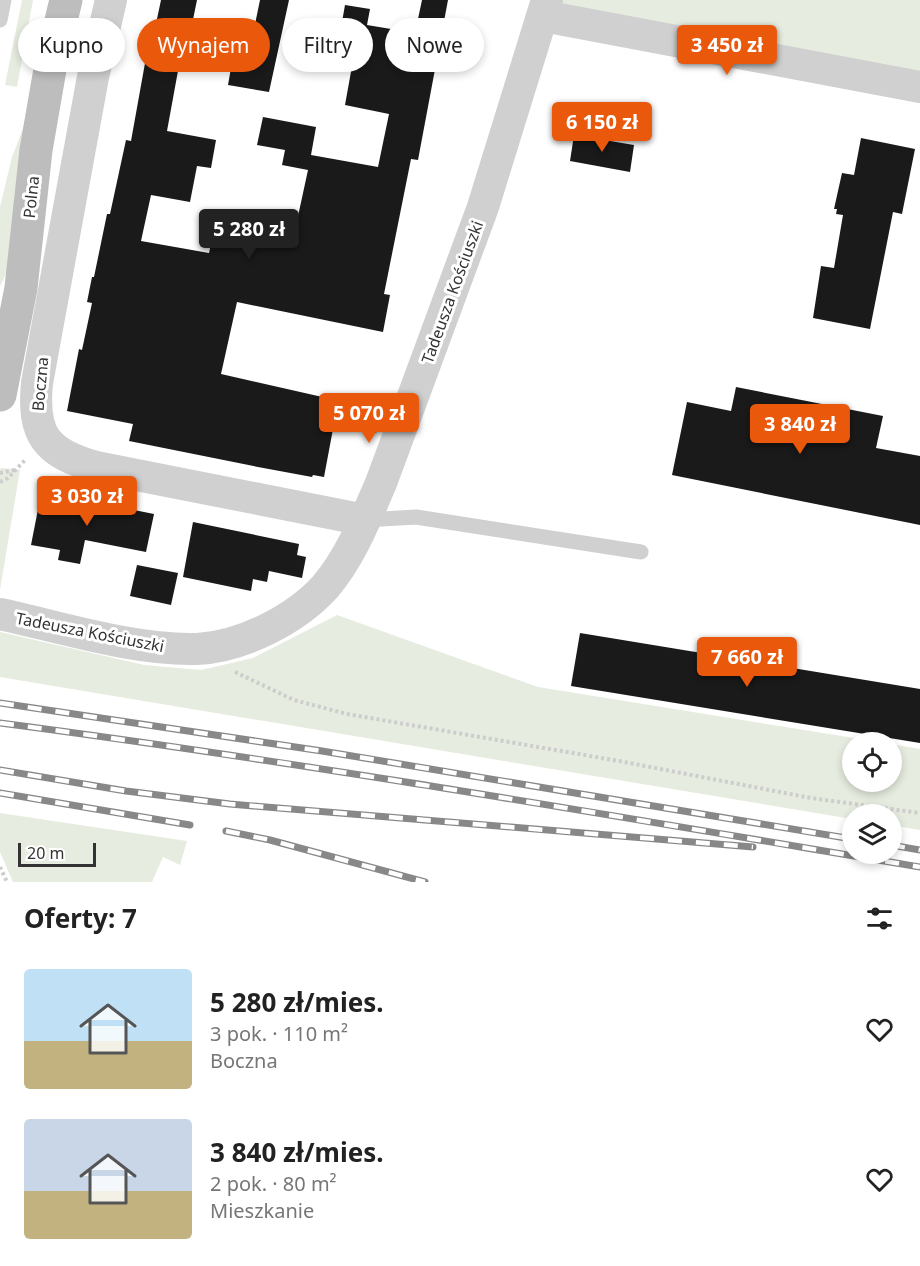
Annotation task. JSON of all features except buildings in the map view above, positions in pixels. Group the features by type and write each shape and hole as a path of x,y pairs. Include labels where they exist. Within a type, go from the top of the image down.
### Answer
{"street":[{"name":"Polna","path":"61,18 66,0"},
{"name":"Boczna","path":"107,18 111,0"},
{"path":"545,8 920,87"},
{"name":"Tadeusza Kościuszki","path":"0,614 151,646 199,649 227,644 252,636 290,617 325,586 339,567 365,520 385,472 483,207 545,8"},
{"name":"Polna","path":"0,395 3,357 21,288 36,150 50,72"},
{"name":"Boczna","path":"95,72 37,383 35,406 42,435 59,452 96,467 365,520"}],"lane":[{"path":"0,20 4,0"},
{"path":"365,520 416,517 641,552"}],"path":[{"path":"0,472 16,470 0,482"},
{"path":"199,649 219,663 294,700 347,714 619,761 811,798 920,813"},
{"path":"0,867 7,882"}],"shaded area":[{"path":"22,0 33,0 30,18 18,18"},
{"path":"535,0 920,0 920,74"},
{"path":"18,20 20,72 17,87 5,85"},
{"path":"29,113 10,266 0,286 0,207 12,157"},
{"path":"0,469 20,470 0,590"},
{"path":"337,615 538,687 842,736 842,792 902,792 902,746 920,749 920,830 902,827 902,804 842,804 842,817 0,677 0,632 144,665 201,670 253,658"},
{"path":"0,813 187,841 180,865 163,857 152,882 13,882 0,852"}],"railway":[{"path":"0,703 322,751 842,837"},
{"path":"0,723 346,773 920,867"},
{"path":"0,770 126,791 230,804 753,847"},
{"path":"0,793 190,825"},
{"path":"226,831 270,840 425,882"},
{"path":"902,847 920,850"}]}
